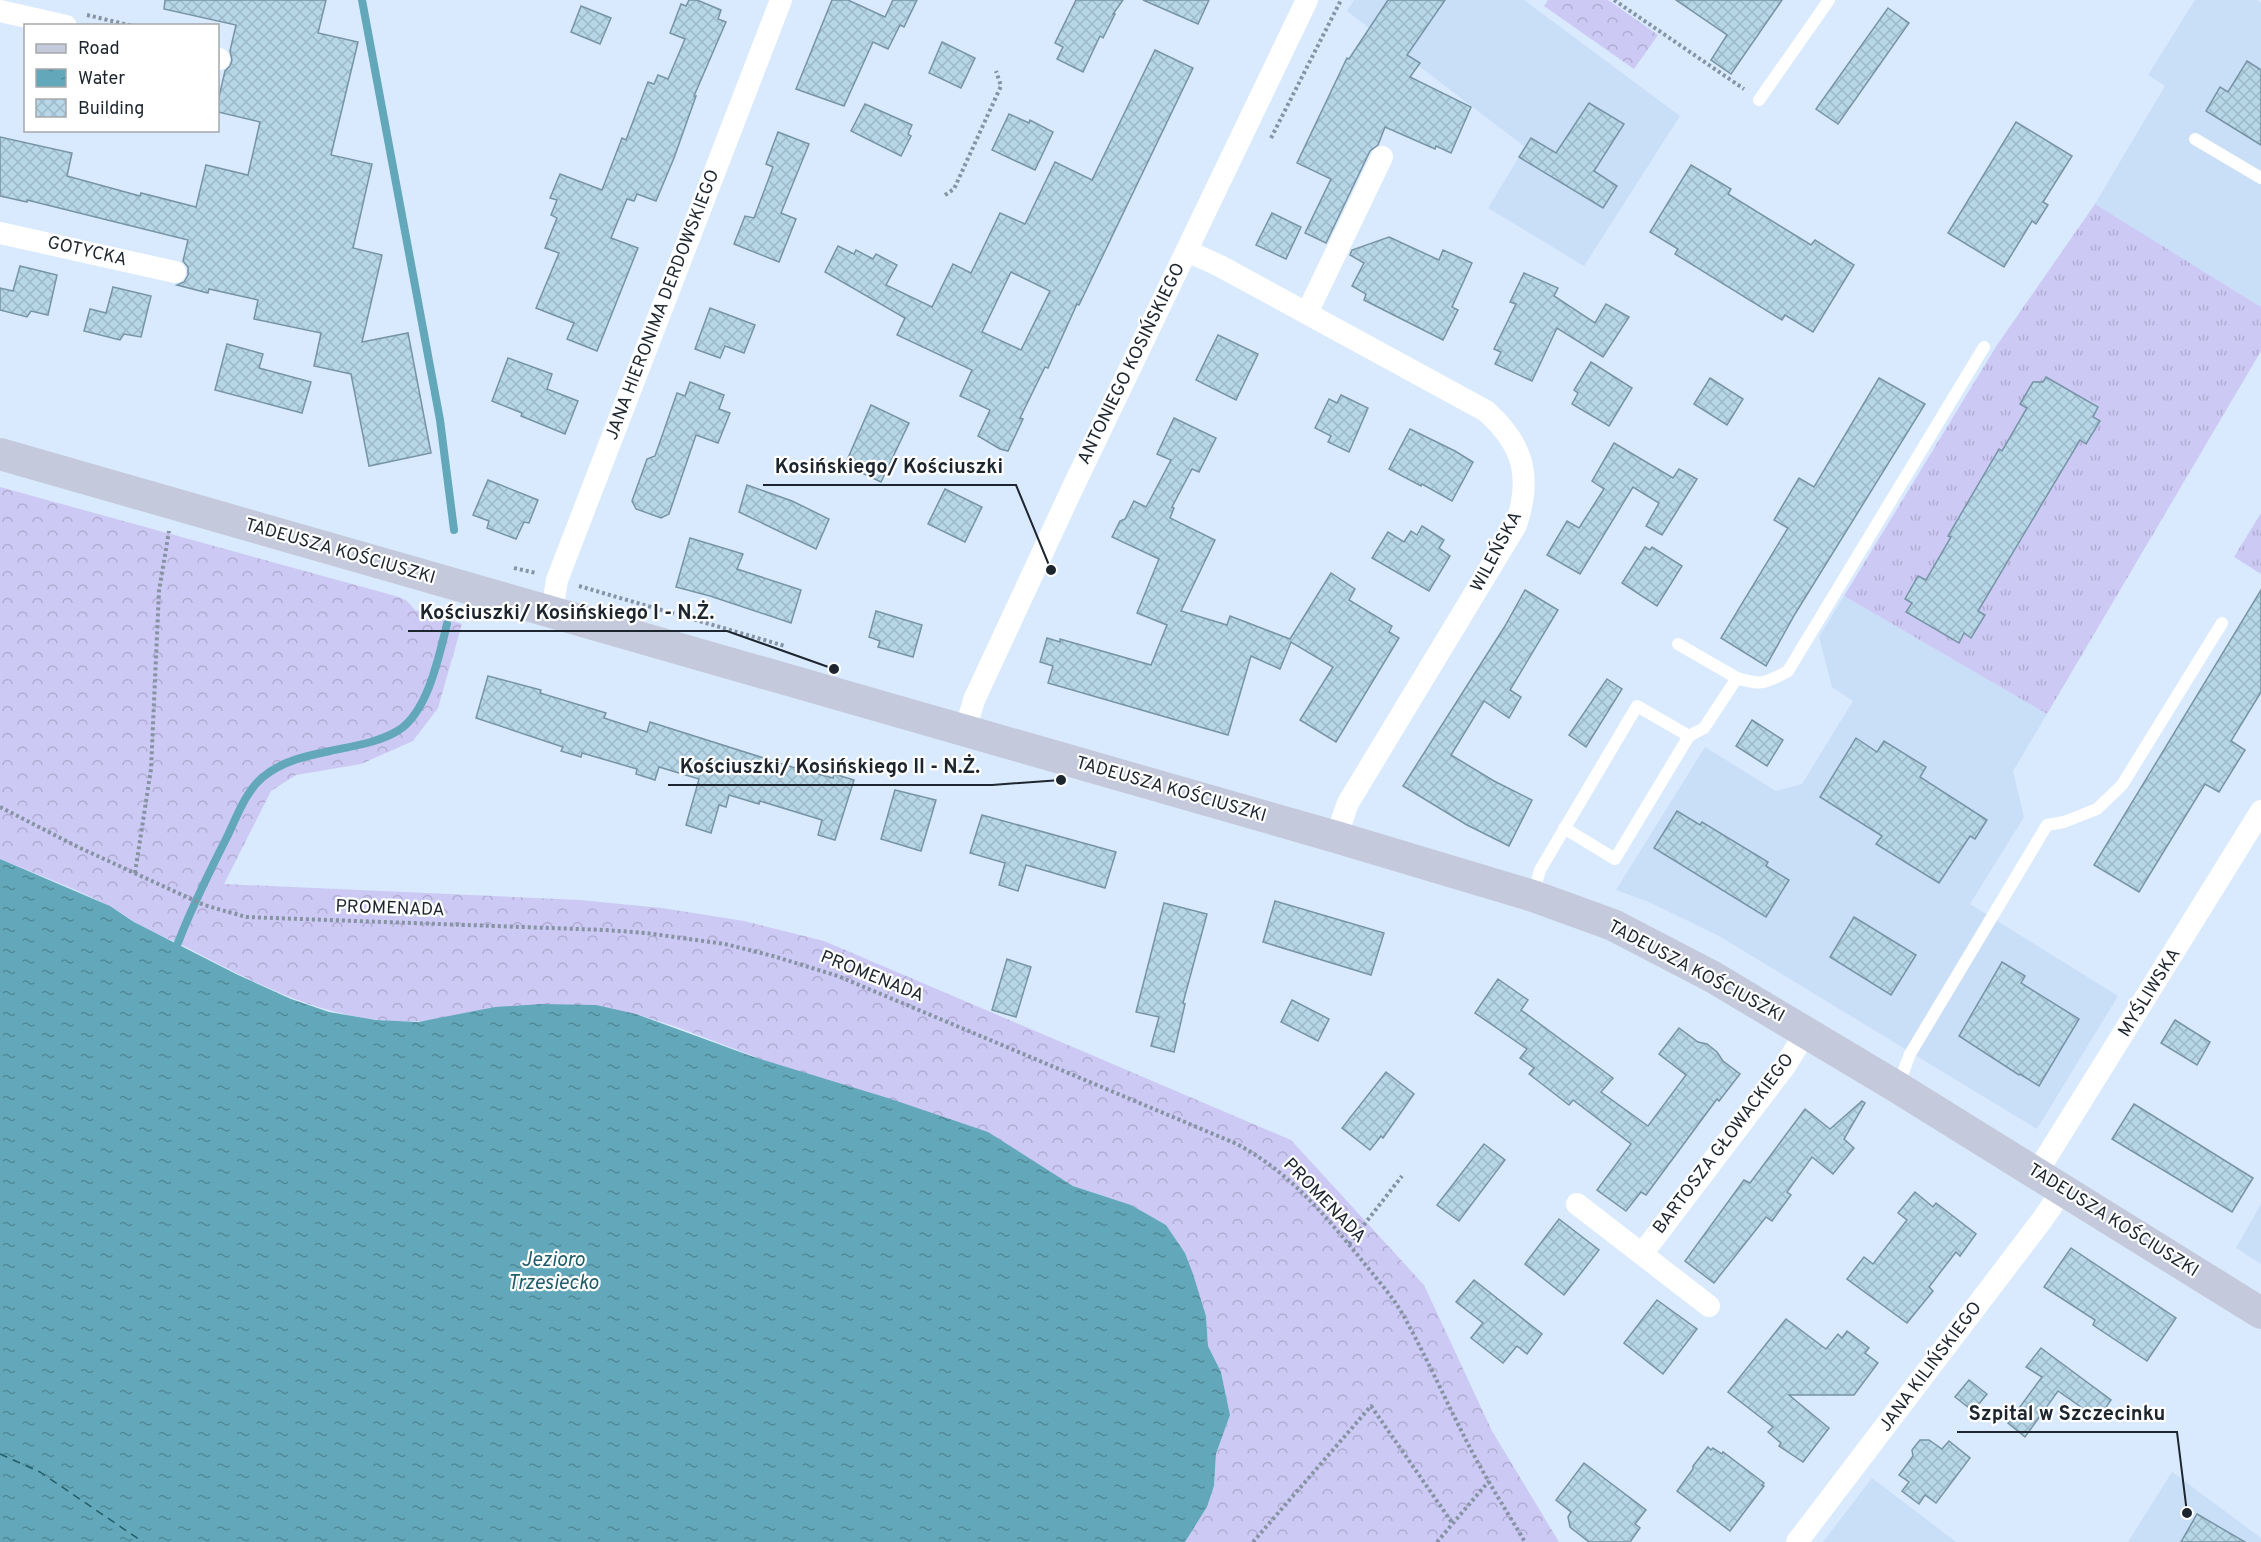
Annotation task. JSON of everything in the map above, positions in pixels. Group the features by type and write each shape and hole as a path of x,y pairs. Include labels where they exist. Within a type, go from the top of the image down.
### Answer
{"street":[{"name":"JANA HIERONIMA DERDOWSKIEGO","path":"552,612 557,580 781,0"},
{"name":"ANTONIEGO KOSIŃSKIEGO","path":"965,731 978,691 1306,0"},
{"path":"0,11 57,24"},
{"path":"1307,314 1382,157"},
{"name":"GOTYCKA","path":"0,232 175,272"},
{"name":"WILEŃSKA","path":"1187,250 1486,411 1503,426 1517,447 1524,482 1522,505 1516,525 1348,803 1336,837"},
{"name":"TADEUSZA KOŚCIUSZKI","path":"0,454 1336,837 1533,896 1612,925 1713,977 1806,1032 2261,1313"},
{"name":"MYŚLIWSKA","path":"2036,1174 2261,811"},
{"name":"BARTOSZA GŁOWACKIEGO","path":"1641,1254 1785,1066 1806,1032"},
{"name":"JANA KILIŃSKIEGO","path":"1797,1542 1995,1283 2062,1191"},
{"name":"BARTOSZA GŁOWACKIEGO","path":"1576,1204 1709,1306"}],"lane":[{"path":"1759,100 1829,0"},
{"path":"2195,139 2261,178"},
{"path":"1678,644 1737,678 1754,684 1771,680 1788,671 1984,347"},
{"path":"1897,1087 1910,1054 2047,825 2064,822 2097,808 2122,784 2222,622"},
{"path":"1564,828 1615,859 1689,736 1704,728 1737,678"},
{"path":"1533,896 1540,870 1637,706 1689,736"}],"path":[{"path":"1267,146 1341,0"},
{"path":"1614,0 1744,90"},
{"path":"945,195 954,189 1001,86 996,71"},
{"path":"135,873 151,769 159,591 169,530"},
{"path":"578,585 795,649"},
{"name":"PROMENADA","path":"0,807 187,898 246,917 645,933 725,944 806,966 888,997 1238,1144 1276,1168 1313,1203 1349,1244 1400,1310 1489,1481 1525,1542"},
{"path":"1349,1244 1402,1176"},
{"path":"1252,1542 1371,1406 1452,1524"},
{"path":"1437,1542 1489,1481"}],"shaded area":[{"path":"1354,0 1524,0 1680,116 1584,266 1488,208 1525,147 1347,11"},
{"path":"2195,0 2257,0 2261,3 2261,307 2095,204 2165,86 2148,75"},
{"path":"1844,596 2047,714 2013,771 2024,817 1970,904 2118,996 2037,1129 1719,936 1649,902 1616,890 1705,747 1776,791 1802,784 1853,701 1832,687 1819,637"},
{"path":"2261,1204 2261,1264 2236,1248"},
{"path":"2172,1472 2261,1538 2261,1542 2128,1542"},
{"path":"1872,1478 1956,1542 1823,1542"}],"green space":[{"path":"1548,0 1608,0 1658,35 1634,69 1544,6"},
{"path":"2095,204 2261,307 2261,351 2047,714 1844,596 1997,345"},
{"path":"0,487 399,597 407,601 415,610 462,624 438,708 413,741 361,764 296,775 271,791 224,884 580,900 662,908 744,921 824,941 1291,1140 1424,1285 1492,1431 1559,1542 1185,1542 1207,1507 1214,1486 1216,1454 1230,1415 1221,1372 1208,1346 1206,1316 1185,1253 1166,1225 1131,1205 1073,1186 1040,1166 677,1027 636,1014 407,1021 342,1014 311,1005 280,993 147,929 83,893 0,859"},
{"path":"2261,513 2261,574 2234,557"}],"water":[{"name":"Jezioro Trzesiecko","path":"0,859 110,906 134,922 236,974 291,999 329,1012 376,1020 418,1022 495,1007 542,1004 596,1005 636,1014 751,1056 891,1099 988,1132 1073,1186 1131,1205 1166,1225 1185,1253 1206,1316 1208,1346 1221,1372 1230,1415 1216,1454 1214,1486 1207,1507 1185,1542 0,1542"}],"building":[{"path":"165,0 326,0 318,33 358,42 331,155 372,164 353,248 382,255 362,342 408,333 431,453 369,466 351,374 314,366 321,333 254,319 258,300 209,289 208,293 177,285 184,282 188,275 188,267 183,261 188,240 27,200 27,202 0,196 0,137 72,153 67,176 140,196 141,193 196,207 206,165 248,175 260,122 219,112 219,97 225,71 232,60 230,51 236,25 164,9"},
{"path":"689,0 697,0 721,10 718,19 726,22 694,96 696,96 674,158 656,201 637,194 634,201 627,199 611,238 638,248 597,351 567,339 574,323 536,308 559,253 545,248 557,218 551,215 557,200 550,198 560,174 602,190 622,138 626,140 648,82 654,84 658,75 668,79 685,39 670,33 681,4 686,6"},
{"path":"832,0 848,0 885,17 893,0 917,0 904,27 900,25 888,49 873,42 844,106 796,89"},
{"path":"1076,0 1123,0 1113,14 1115,14 1103,38 1100,36 1083,72 1057,59 1063,47 1055,43"},
{"path":"1143,0 1209,0 1198,24"},
{"path":"1388,0 1445,0 1407,55 1420,63 1410,77 1471,107 1451,153 1436,146 1435,149 1385,127 1378,145 1370,151 1326,243 1305,233 1331,179 1297,163 1347,58 1349,59"},
{"path":"1676,0 1782,0 1731,74 1711,60 1727,35"},
{"path":"581,6 611,18 600,44 571,32"},
{"path":"1888,8 1909,23 1838,124 1816,109"},
{"path":"942,42 975,58 961,88 929,73"},
{"path":"1155,50 1193,68 1048,368 1045,367 1020,418 1023,419 1008,451 1000,449 978,436 990,410 960,396 972,370 897,335 905,318 825,272 838,246 854,254 856,250 873,259 876,254 897,265 886,285 932,307 953,264 971,273 1000,213 1025,224 1055,162 1092,180","holes":["1011,272 1050,291 1021,350 982,332"]},
{"path":"2247,61 2261,70 2261,145 2206,111 2220,87 2228,92"},
{"path":"1589,103 1624,124 1594,171 1617,186 1603,208 1519,157 1531,138 1556,153"},
{"path":"865,104 912,125 908,134 911,136 901,156 851,131"},
{"path":"1009,114 1029,123 1030,120 1053,132 1035,170 992,150"},
{"path":"2016,122 2072,156 2043,202 2048,205 2036,224 2032,221 2004,267 1948,233"},
{"path":"778,132 809,144 781,213 796,219 779,262 734,244 745,216 754,218 773,167 766,164"},
{"path":"1691,165 1731,189 1728,194 1811,245 1815,240 1854,265 1813,332 1785,315 1782,320 1675,254 1678,249 1650,232"},
{"path":"1272,213 1301,227 1286,259 1256,245"},
{"path":"1389,237 1439,260 1443,250 1472,263 1452,307 1458,310 1443,340 1364,300 1366,294 1352,286 1364,263 1350,255 1352,250"},
{"path":"20,266 57,275 48,315 31,311 27,317 0,310 0,288 13,291"},
{"path":"1524,273 1558,288 1554,296 1595,323 1606,304 1629,317 1603,357 1557,328 1532,381 1495,364 1501,352 1494,349 1516,304 1510,302"},
{"path":"113,287 151,296 141,337 124,334 120,340 84,331 90,309 106,313"},
{"path":"710,308 755,325 744,353 725,346 720,358 695,349"},
{"path":"1218,335 1258,354 1236,400 1196,380"},
{"path":"227,344 263,354 259,368 311,382 302,413 215,390"},
{"path":"508,358 552,374 547,389 578,401 565,434 492,401"},
{"path":"1591,362 1632,388 1609,426 1572,404 1578,393 1574,390"},
{"path":"2046,377 2098,407 2093,417 2100,421 2086,444 2080,440 1978,611 1985,615 1971,638 1964,633 1959,643 1906,612 1912,603 1905,599 1918,576 1926,580 1951,537 1948,536 1999,449 2002,451 2027,408 2020,404 2033,382 2043,382"},
{"path":"1710,378 1743,399 1727,425 1694,404"},
{"path":"1879,378 1925,404 1795,614 1766,666 1721,638 1788,528 1774,520 1799,478 1814,487"},
{"path":"690,382 724,395 719,409 730,413 718,443 696,435 669,514 661,518 636,509 632,501 647,459 655,456 677,393 685,396"},
{"path":"1341,395 1368,408 1349,452 1328,442 1331,436 1315,428 1329,399 1337,403"},
{"path":"871,405 909,423 881,482 845,465"},
{"path":"1174,418 1216,438 1199,472 1192,469 1172,507 1174,508 1170,518 1215,540 1181,611 1227,625 1230,616 1290,639 1331,573 1355,589 1349,600 1392,626 1389,632 1399,638 1336,742 1300,720 1333,667 1291,642 1280,669 1251,656 1228,735 1048,683 1053,666 1040,662 1047,638 1060,642 1060,639 1151,665 1167,625 1137,613 1159,559 1112,537 1134,501 1146,507 1171,460 1157,454"},
{"path":"1410,429 1473,462 1452,501 1389,469"},
{"path":"1614,443 1673,478 1679,469 1697,479 1662,535 1646,526 1659,503 1633,487 1580,574 1547,555 1567,521 1579,528 1604,489 1592,481"},
{"path":"488,480 538,500 529,523 524,522 516,539 487,528 489,521 473,515"},
{"path":"747,485 792,501 829,519 816,549 739,512"},
{"path":"945,489 982,507 965,542 928,524"},
{"path":"1422,526 1444,540 1439,548 1450,556 1429,591 1372,558 1388,532 1404,542 1411,531 1417,535"},
{"path":"690,538 743,554 737,569 801,590 791,623 676,587"},
{"path":"1645,547 1650,550 1652,547 1682,566 1657,606 1622,583"},
{"path":"1525,590 1558,610 1510,690 1521,697 1509,718 1484,701 1451,755 1494,781 1532,800 1509,846 1467,825 1403,786 1505,626"},
{"path":"2261,590 2261,692 2231,741 2245,750 2219,792 2205,784 2139,892 2094,865"},
{"path":"876,611 922,625 913,657 878,647 880,641 869,637"},
{"path":"488,676 541,690 540,693 606,713 604,718 647,732 650,722 792,767 833,778 834,774 854,780 835,840 818,835 822,820 760,801 759,804 729,795 726,807 719,805 711,833 686,825 699,779 659,767 655,780 636,774 637,769 582,753 581,757 561,751 563,747 476,718"},
{"path":"1607,679 1622,689 1586,747 1569,735"},
{"path":"1752,720 1783,740 1767,766 1736,746"},
{"path":"1856,738 1877,752 1884,741 1926,767 1920,777 1987,820 1975,839 1970,836 1939,883 1876,844 1882,836 1820,797"},
{"path":"895,790 936,800 921,851 881,839"},
{"path":"1677,811 1700,825 1702,822 1768,862 1766,866 1789,880 1766,917 1654,848"},
{"path":"982,815 1116,852 1105,888 1026,865 1018,891 999,885 1005,863 970,853"},
{"path":"1275,901 1384,933 1371,975 1263,942"},
{"path":"1164,903 1207,914 1183,1003 1185,1004 1174,1052 1151,1046 1159,1017 1136,1012"},
{"path":"1854,917 1916,955 1891,995 1830,957"},
{"path":"1007,959 1031,967 1016,1017 992,1010"},
{"path":"2002,962 2025,976 2021,983 2079,1019 2039,1086 1959,1036"},
{"path":"1498,979 1528,1000 1521,1010 1613,1078 1601,1092 1648,1126 1686,1075 1659,1054 1679,1028 1698,1042 1707,1044 1723,1061 1740,1074 1719,1101 1717,1099 1646,1195 1641,1192 1626,1211 1597,1190 1631,1144 1573,1100 1569,1105 1529,1074 1534,1068 1520,1058 1527,1049 1475,1013"},
{"path":"1292,1000 1329,1019 1318,1041 1281,1022"},
{"path":"2175,1020 2210,1042 2197,1065 2161,1043"},
{"path":"1386,1072 1414,1094 1383,1138 1381,1136 1370,1150 1342,1128"},
{"path":"1862,1101 1865,1103 1844,1139 1854,1148 1833,1174 1812,1157 1787,1192 1791,1195 1772,1221 1766,1217 1714,1283 1685,1261 1744,1180 1750,1183 1805,1109 1830,1129"},
{"path":"2134,1104 2253,1178 2232,1212 2112,1139"},
{"path":"1484,1144 1505,1160 1459,1221 1437,1205"},
{"path":"1915,1192 1933,1207 1936,1203 1976,1234 1960,1256 1956,1252 1929,1287 1933,1291 1907,1323 1847,1279 1864,1257 1873,1264 1907,1220 1898,1213"},
{"path":"1559,1219 1599,1250 1564,1295 1525,1264"},
{"path":"2071,1248 2176,1318 2147,1361 2093,1325 2095,1320 2044,1287"},
{"path":"1474,1280 1542,1334 1527,1354 1517,1346 1503,1363 1471,1338 1483,1323 1456,1302"},
{"path":"1657,1300 1697,1329 1663,1374 1624,1343"},
{"path":"1786,1319 1826,1349 1838,1334 1842,1338 1847,1331 1869,1348 1865,1353 1878,1363 1854,1395 1789,1395 1829,1428 1803,1462 1779,1446 1781,1443 1768,1432 1773,1427 1728,1392"},
{"path":"2041,1348 2111,1400 2098,1419 2058,1391 2025,1437 2008,1423 2042,1377 2026,1367"},
{"path":"1969,1380 1987,1394 1973,1411 1955,1397"},
{"path":"1920,1440 1929,1440 1942,1449 1949,1441 1970,1458 1936,1503 1925,1495 1919,1504 1902,1491 1909,1482 1899,1475 1913,1456 1912,1450"},
{"path":"1708,1447 1722,1454 1723,1452 1764,1483 1730,1531 1677,1491"},
{"path":"1584,1463 1646,1510 1635,1524 1640,1528 1630,1542 1589,1542 1570,1527 1568,1517 1571,1512 1556,1500"},
{"path":"2197,1514 2245,1542 2181,1542"}],"waterway":[{"path":"362,0 440,420 454,530"},
{"path":"178,943 195,902 239,812 257,783 270,771 295,760 374,741 399,730 418,710 425,697 436,667 447,624"}],"ferry route":[{"path":"0,1454 40,1472 143,1542"}],"place":[{"name":"Kosińskiego/ Kościuszki","path":"1051,570"},
{"name":"Kościuszki/ Kosińskiego I - N.Ż.","path":"834,669"},
{"name":"Kościuszki/ Kosińskiego II - N.Ż.","path":"1061,780"},
{"name":"Szpital w Szczecinku","path":"2187,1513"}]}
